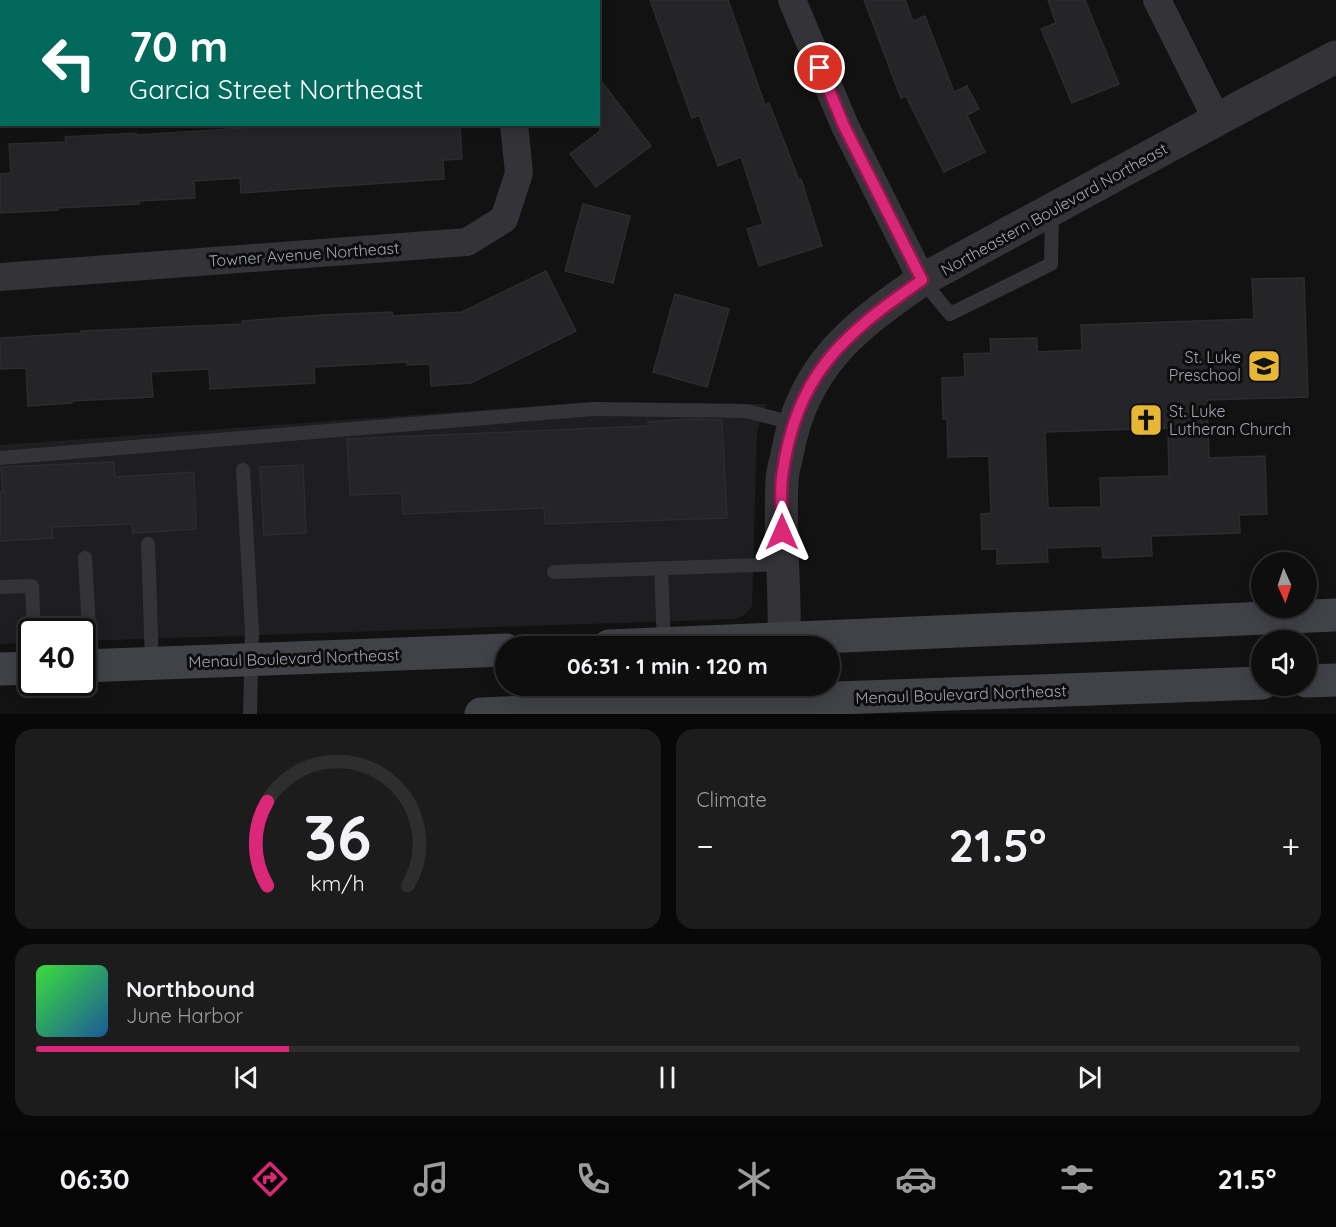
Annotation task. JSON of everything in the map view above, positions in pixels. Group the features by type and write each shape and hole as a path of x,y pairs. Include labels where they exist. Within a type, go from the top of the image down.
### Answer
{"main road":[{"path":"840,640 1336,615"},
{"name":"Menaul Boulevard Northeast","path":"96,666 495,650"},
{"path":"0,669 18,668"},
{"path":"1317,681 1336,680"},
{"name":"Menaul Boulevard Northeast","path":"840,692 1251,683"},
{"name":"Menaul Boulevard Northeast","path":"482,714 738,696"}],"street":[{"path":"792,0 844,126 922,280"},
{"path":"1157,0 1217,120"},
{"name":"Northeastern Boulevard Northeast","path":"784,636 782,479 793,423 810,383 837,348 878,310 922,280 1336,57"},
{"name":"Towner Avenue Northeast","path":"0,277 467,242 504,219 519,173 514,126"}],"lane":[{"path":"922,280 950,315 1051,264 1052,211"},
{"path":"0,458 593,409 746,411 793,423"},
{"path":"243,470 252,660 250,714"},
{"path":"148,544 152,663"},
{"path":"85,558 86,618"},
{"path":"554,572 782,564"},
{"path":"661,568 664,636"},
{"path":"0,587 32,586 33,618"}],"shaded area":[{"path":"592,402 766,404 757,432 752,606 745,615 735,619 96,641 96,618 18,618 18,643 0,644 0,445"}],"building":[{"path":"650,0 728,0 765,105 769,103 799,180 801,179 822,246 759,266 747,229 763,224 741,157 718,166 699,115 692,118"},
{"path":"864,0 905,0 913,21 925,16 954,92 967,86 979,109 967,115 985,152 944,172 906,96 901,98"},
{"path":"1048,0 1085,0 1119,84 1072,103 1041,29 1056,23"},
{"path":"600,80 651,146 596,187 570,154 600,131"},
{"path":"278,126 460,126 462,159 443,160 444,179 241,193 240,178 194,181 195,198 0,213 0,174 11,173 9,144 66,142 65,137 136,133 136,135"},
{"path":"583,204 630,216 613,283 565,271"},
{"path":"546,271 576,331 471,383 431,386 430,364 407,365 407,362 314,367 315,383 210,389 209,369 151,372 153,397 72,401 72,403 28,406 26,368 1,369 0,338 81,333 81,331 242,324 242,321 323,315 392,312 393,316 462,312"},
{"name":"St. Luke Lutheran Church","path":"1304,278 1308,397 1207,400 1209,458 1265,456 1267,514 1239,515 1240,533 1151,536 1152,556 1103,558 1102,546 1047,548 1048,562 997,564 997,549 982,549 981,514 991,513 989,456 948,457 947,419 943,419 942,378 965,377 964,354 991,353 990,339 1037,338 1037,352 1082,350 1081,325 1254,319 1252,279","holes":["1168,428 1169,476 1100,478 1101,507 1048,508 1045,432"]},
{"path":"675,294 729,309 707,387 653,372"},
{"path":"691,419 722,420 727,518 545,524 544,508 403,514 402,493 350,495 347,439 648,426 648,422"},
{"path":"114,462 115,477 194,472 196,529 133,533 132,524 52,527 53,538 0,541 0,492 3,492 1,467"},
{"path":"303,465 306,533 264,535 260,467"}],"place":[{"name":"St. Luke Preschool","path":"1264,366"},
{"name":"St. Luke Lutheran Church","path":"1146,420"}],"route":[{"path":"782,532 782,479 793,423 810,383 837,348 878,310 922,280 844,126 820,68"}]}
